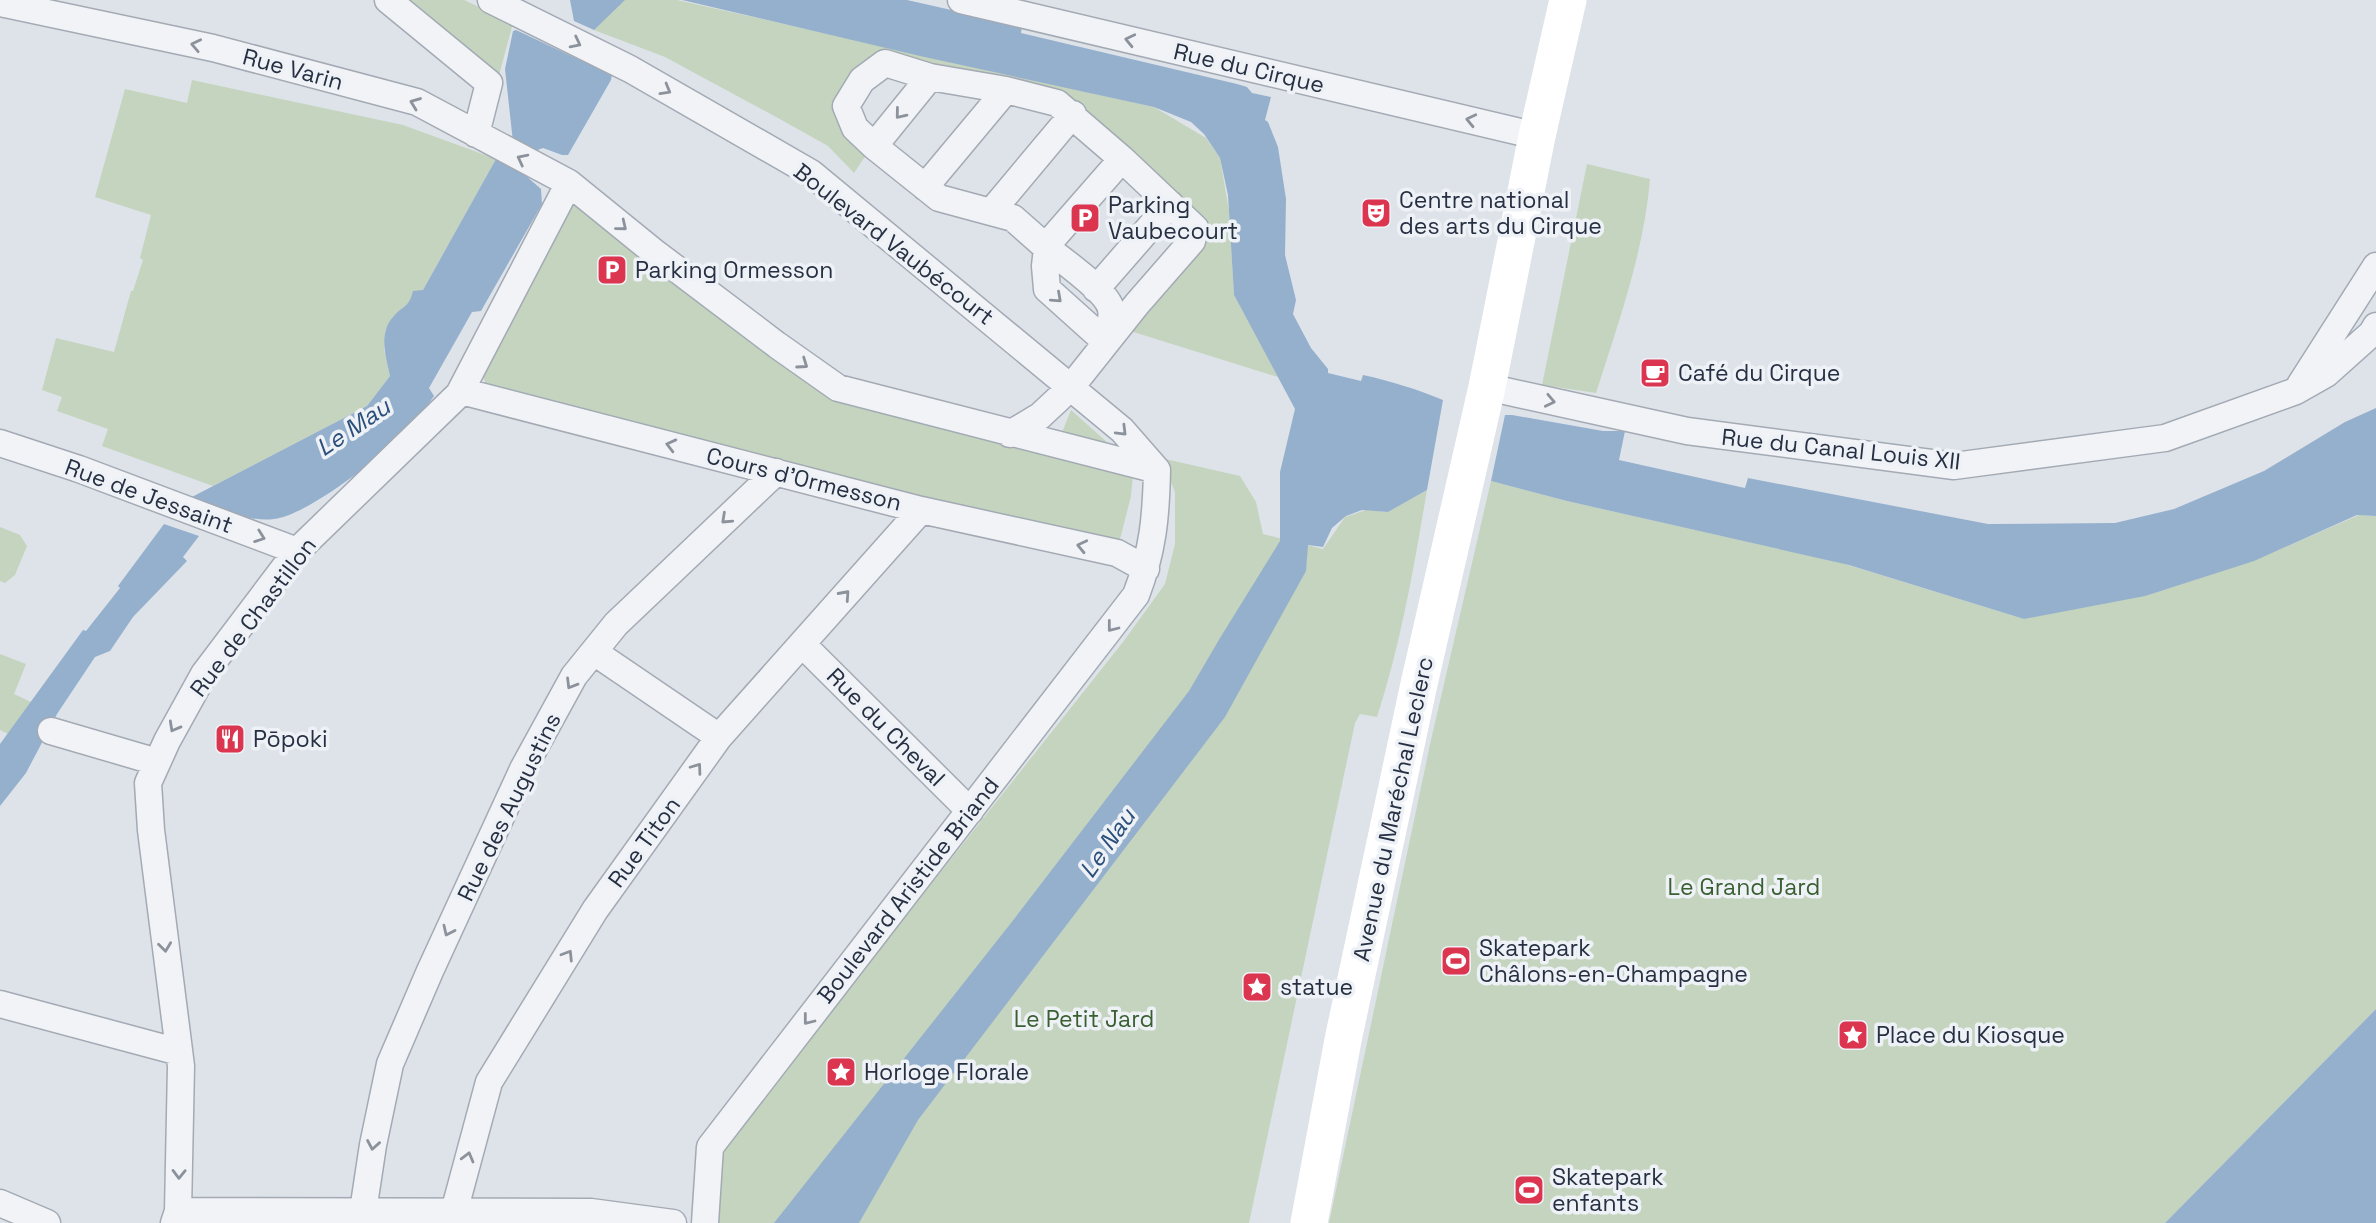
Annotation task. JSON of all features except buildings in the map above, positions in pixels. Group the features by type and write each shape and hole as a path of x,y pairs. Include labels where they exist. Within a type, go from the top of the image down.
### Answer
{"main road":[{"path":"1487,387 1568,0"},
{"name":"Avenue du Maréchal Leclerc","path":"1309,1223 1343,1040 1419,684 1487,387"}],"street":[{"path":"388,0 489,83 475,134"},
{"name":"Boulevard Vaubécourt","path":"491,0 606,58 811,173 1122,430 1157,470"},
{"name":"Rue du Cirque","path":"961,0 1538,136"},
{"name":"Rue Varin","path":"0,3 213,48 417,102 569,183"},
{"path":"1010,434 1040,416 1071,387 1137,304 1192,241 1195,228 1073,114 1057,103 1006,90 930,77 885,63 862,80 846,106 855,128 939,198 1013,218 1098,291 1110,305 1112,318 1106,342"},
{"path":"874,146 930,77"},
{"path":"926,187 1006,90"},
{"path":"991,212 1073,114"},
{"path":"1106,342 1047,289 1045,266 1047,247 1122,159"},
{"path":"569,183 654,252 838,388 1157,470 1156,520 1146,569"},
{"name":"Rue de Chastillon","path":"176,1217 181,1066 151,830 148,783 204,674 297,551 461,391 569,183"},
{"path":"1098,291 1170,204"},
{"path":"2296,391 2376,266"},
{"path":"1098,291 1116,302 1137,304"},
{"name":"Rue du Canal Louis XII","path":"1487,387 1687,431 1954,466 2165,438 2296,391 2326,374 2372,333 2376,326"},
{"path":"1047,443 1054,418 1071,387"},
{"name":"Cours d'Ormesson","path":"461,391 921,509 1117,553 1146,569"},
{"name":"Rue de Jessaint","path":"0,443 79,469 297,551"},
{"name":"Rue des Augustins","path":"363,1211 390,1064 429,971 523,769 575,676 616,624 776,472"},
{"name":"Rue Titon","path":"452,1217 489,1082 595,910 719,737 921,509"},
{"name":"Boulevard Aristide Briand","path":"705,1223 710,1147 1136,595 1146,569"},
{"name":"Rue du Cheval","path":"802,643 970,811"},
{"path":"594,652 719,737"},
{"path":"51,731 157,762"},
{"path":"0,1004 179,1052"},
{"path":"0,1203 47,1223"},
{"path":"176,1217 363,1211 452,1217 591,1212 673,1223"}],"green space":[{"path":"400,0 464,0 513,23 498,79"},
{"path":"622,0 677,0 1154,107 1206,138 1220,158 1229,211 1234,295 1278,377 1127,330 1209,233 1091,124 884,57 840,107 870,149 854,173 828,146 778,118 665,57 594,30"},
{"path":"192,80 403,125 496,159 423,290 393,317 385,331 384,350 390,376 367,406 213,486 102,446 108,429 57,411 62,397 42,390 56,338 114,352 131,291 143,260 140,258 151,215 95,197 125,89 187,103"},
{"path":"1587,164 1650,179 1636,261 1596,393 1542,385"},
{"path":"575,197 838,388 1134,465 1131,496 1118,547 923,505 486,384 482,375"},
{"path":"1071,410 1108,443 1105,446 1061,435"},
{"name":"Le Petit Jard","path":"1161,458 1240,476 1256,502 1263,534 1323,549 1345,517 1366,510 1388,512 1427,490 1412,576 1386,689 1377,717 1360,714 1355,723 1249,1223 715,1223 718,1153 1123,642 1165,584 1175,544 1175,492"},
{"name":"Le Grand Jard","path":"1491,481 1567,501 1842,563 2024,619 2276,551 2359,515 2376,516 2376,1009 2165,1223 1329,1223 1431,740"},
{"path":"0,527 20,535 27,546 15,575 5,583 0,581"},
{"path":"0,654 26,664 14,694 31,702 8,734 0,730"}],"water":[{"path":"570,0 625,0 594,30 574,21"},
{"name":"Le Nau","path":"682,0 907,0 1022,26 1021,33 1237,84 1247,87 1252,93 1271,97 1265,120 1278,147 1286,199 1285,255 1296,300 1293,314 1311,348 1328,369 1328,373 1361,381 1363,375 1373,377 1443,400 1427,490 1388,512 1362,510 1346,516 1332,528 1323,547 1308,545 1306,571 1225,717 918,1120 859,1223 774,1223 1011,923 1189,691 1280,541 1280,472 1295,409 1234,295 1228,195 1220,158 1204,134 1191,122 1154,107"},
{"path":"516,30 612,75 568,155 543,148 532,152 513,142 505,69 513,31"},
{"name":"Le Mau","path":"505,158 523,167 525,175 541,189 542,204 481,311 472,312 429,388 434,396 412,427 346,481 307,507 289,515 274,519 254,519 190,498 367,406 390,376 384,346 388,324 408,304 413,291 423,290 496,159"},
{"path":"2376,408 2376,516 2357,515 2254,561 2145,596 2024,619 1849,565 1567,501 1491,481 1505,415 1512,415 1603,431 1625,431 1619,460 1745,488 1748,478 1988,524 2115,523 2174,509 2264,471 2345,422"},
{"path":"164,524 199,536 183,557 187,561 133,617 110,651 95,657 57,714 26,773 0,806 0,744 83,630 86,631 120,588 118,586"},
{"path":"2376,1009 2376,1223 2165,1223"}],"place":[{"name":"Centre national des arts du Cirque","path":"1376,213"},
{"name":"Parking Vaubecourt","path":"1085,218"},
{"name":"Parking Ormesson","path":"612,270"},
{"name":"Café du Cirque","path":"1655,373"},
{"name":"Pōpoki","path":"230,739"},
{"name":"Skatepark Châlons-en-Champagne","path":"1456,961"},
{"name":"statue","path":"1257,987"},
{"name":"Place du Kiosque","path":"1853,1035"},
{"name":"Horloge Florale","path":"841,1072"},
{"name":"Skatepark enfants","path":"1529,1190"}]}
